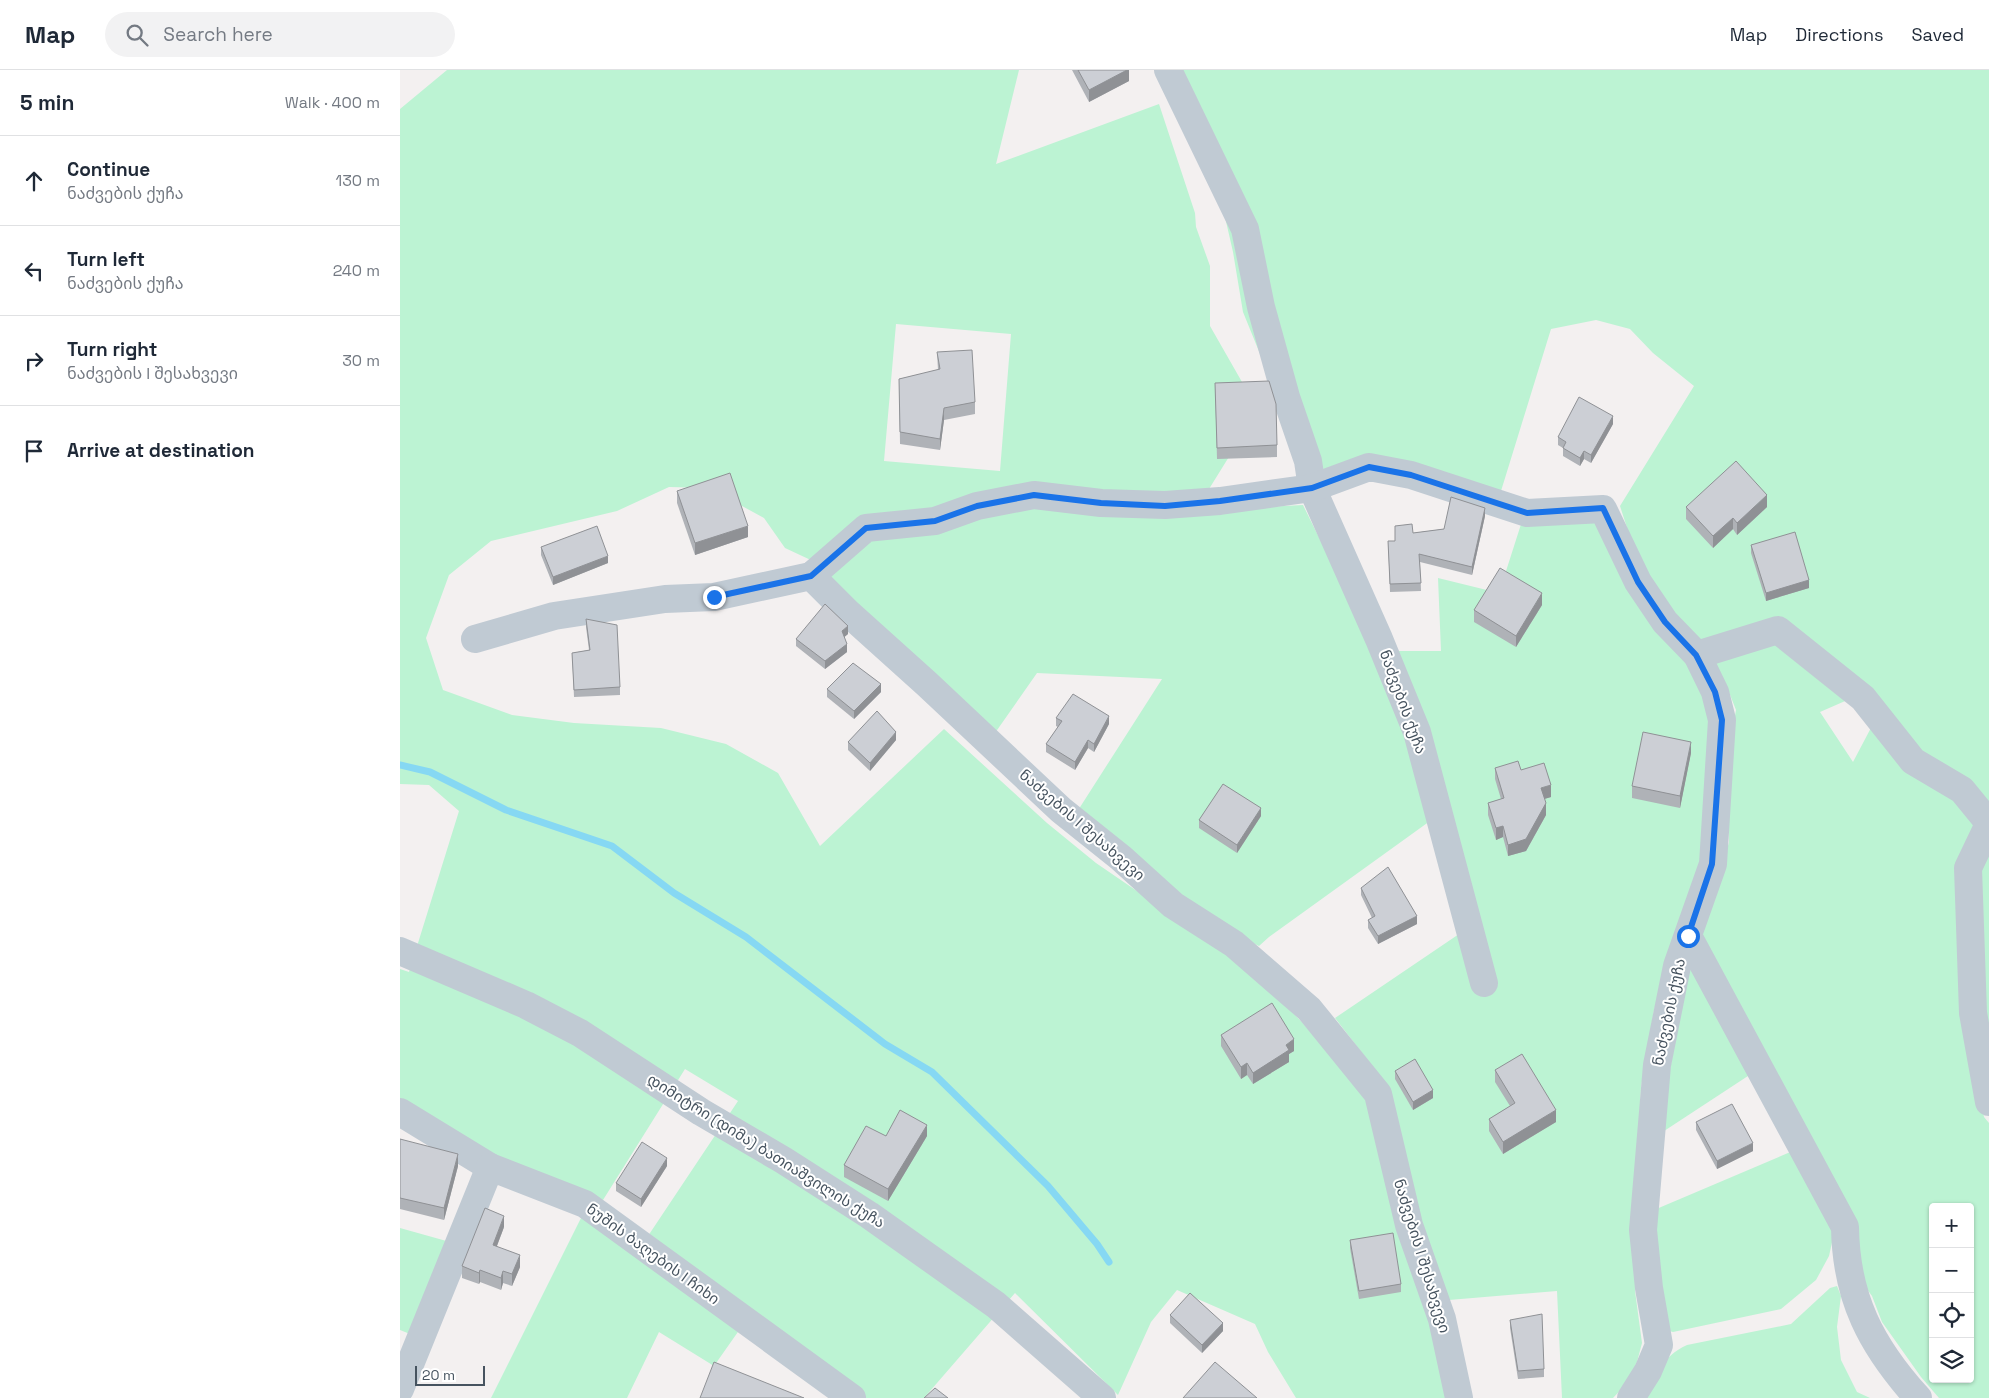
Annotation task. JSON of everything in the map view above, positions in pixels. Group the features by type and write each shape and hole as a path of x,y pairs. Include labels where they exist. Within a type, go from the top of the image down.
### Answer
{"street":[{"path":"1168,70 1245,230 1261,307 1286,397 1308,460 1312,488"},
{"name":"ნაძვების ქუჩა","path":"811,576 866,528 935,521 977,506 1034,495 1101,503 1165,506 1220,501 1312,488 1369,467 1411,475 1527,513 1603,508 1638,582 1665,622 1696,655 1715,692 1722,720 1712,864 1677,966 1657,1065 1643,1230 1649,1288 1659,1345 1648,1371 1631,1398"},
{"name":"ნაძვების ქუჩა","path":"1312,488 1379,638 1417,732 1484,984"},
{"path":"475,639 554,616 665,599 714,597 811,576"},
{"name":"ნაძვების I შესახვევი","path":"811,576 847,612 1061,810 1121,858 1174,905 1234,944 1310,1009 1372,1086 1378,1094 1409,1225 1442,1319 1464,1396"},
{"path":"1696,655 1778,630 1863,698 1913,761 1962,790 1989,824 1968,868 1973,1013 1989,1102"},
{"path":"1688,936 1845,1227 1846,1253 1861,1315 1876,1344 1901,1380 1918,1398"},
{"name":"დიმიტრი (დიმა) ბათიაშვილის ქუჩა","path":"400,951 526,1005 580,1033 701,1112 783,1160 846,1200 996,1305 1102,1398"},
{"name":"ნუშის ბაღების I ჩიხი","path":"400,1112 490,1167 585,1204 852,1398"},
{"path":"400,1389 490,1167"},
{"path":"400,1393 414,1398"}],"green space":[{"path":"447,70 1019,70 996,164 1159,104 1195,213 1196,227 1210,266 1210,326 1258,410 1209,489 1165,499 965,499 815,562 785,548 764,518 709,488 669,487 617,511 491,541 449,575 426,638 443,690 512,715 574,723 661,728 726,744 778,773 820,846 944,729 1047,823 1096,863 1242,963 1301,1021 1368,1099 1434,1326 1448,1398 1296,1398 1268,1352 1255,1324 1177,1290 1151,1322 1118,1395 1015,1293 924,1398 864,1398 646,1239 738,1101 685,1069 603,1200 493,1156 408,1104 400,1129 400,969 409,972 459,811 429,785 400,784 400,109","holes":["896,324 1011,334 1000,471 884,461"]},
{"path":"1173,70 1989,70 1989,815 1920,758 1773,623 1702,646 1641,571 1620,506 1694,386 1653,353 1630,329 1596,320 1551,329 1501,491 1365,454 1324,480 1290,428 1243,312 1233,252 1217,182"},
{"path":"1029,502 1162,513 1303,505 1378,657 1411,739 1430,821 1259,946 1226,930 1075,815 1162,679 1037,673 995,733 825,573 874,533"},
{"path":"1523,518 1597,518 1687,661 1709,703 1705,848 1654,1010 1641,1087 1635,1207 1635,1291 1642,1343 1629,1381 1613,1398 1562,1398 1557,1291 1449,1300 1418,1224 1383,1080 1335,1018 1462,932 1396,651 1441,651 1438,578 1499,593"},
{"path":"1775,639 1852,698 1820,712 1853,762 1873,724 1979,822 1966,1013 1984,1117 1989,1123 1989,1398 1939,1398 1921,1377 1882,1322 1872,1296 1857,1276 1696,936 1723,865 1729,842 1729,750 1736,710 1725,682 1713,662"},
{"path":"1989,839 1989,1063 1974,868"},
{"path":"1691,955 1751,1074 1658,1135"},
{"path":"1795,1150 1836,1224 1829,1256 1816,1280 1781,1309 1673,1332 1662,1329 1654,1210"},
{"path":"584,1212 740,1329 714,1366 659,1332 627,1398 491,1398"},
{"path":"400,1228 450,1242 410,1334 400,1330"},
{"path":"1837,1286 1841,1296 1837,1327 1841,1360 1857,1392 1870,1398 1646,1398 1661,1367 1678,1350 1687,1345 1791,1324 1830,1288"}],"building":[{"path":"1078,70 1127,70 1089,90"},
{"path":"972,350 975,402 944,408 940,439 900,432 899,379 940,369 937,352"},
{"path":"1269,381 1276,404 1277,445 1217,448 1215,383"},
{"path":"1579,397 1613,416 1591,455 1584,451 1580,458 1563,448 1566,442 1558,437"},
{"path":"1736,461 1767,495 1737,523 1733,518 1713,536 1686,507"},
{"path":"730,473 748,526 695,543 677,491"},
{"path":"1451,497 1485,508 1472,567 1419,554 1421,583 1390,584 1388,541 1395,541 1395,526 1412,524 1413,533 1444,529"},
{"path":"597,526 608,556 553,577 541,547"},
{"path":"1795,532 1809,580 1766,593 1751,545"},
{"path":"1500,568 1542,593 1516,636 1474,610"},
{"path":"825,604 848,626 842,631 847,644 825,661 796,639"},
{"path":"586,619 617,625 620,687 574,690 572,653 590,650"},
{"path":"853,663 881,684 854,711 827,689"},
{"path":"1073,694 1109,716 1094,744 1088,740 1075,762 1046,744 1062,721 1056,718"},
{"path":"877,711 896,732 870,763 848,742"},
{"path":"1643,732 1691,742 1680,796 1632,786"},
{"path":"1518,761 1521,770 1544,763 1551,785 1541,788 1546,803 1526,839 1508,845 1503,826 1496,828 1488,803 1504,798 1495,768"},
{"path":"1223,784 1261,808 1237,845 1199,820"},
{"path":"1388,867 1417,916 1378,936 1368,920 1375,916 1361,888"},
{"path":"1272,1003 1294,1039 1286,1045 1289,1050 1253,1073 1247,1063 1241,1067 1221,1035"},
{"path":"1522,1054 1556,1110 1503,1142 1489,1119 1515,1103 1495,1070"},
{"path":"1415,1059 1433,1090 1413,1102 1395,1071"},
{"path":"1732,1104 1753,1143 1717,1161 1696,1122"},
{"path":"900,1110 927,1125 888,1189 844,1165 866,1126 886,1136"},
{"path":"400,1139 458,1154 444,1208 400,1198"},
{"path":"642,1142 667,1158 641,1199 616,1183"},
{"path":"485,1208 504,1216 493,1245 520,1255 512,1274 503,1271 501,1278 480,1270 479,1273 462,1266"},
{"path":"1393,1233 1401,1284 1359,1291 1350,1240"},
{"path":"1190,1293 1223,1323 1202,1345 1170,1315"},
{"path":"1542,1314 1544,1369 1518,1371 1510,1320"},
{"path":"714,1362 804,1398 700,1398"},
{"path":"1215,1362 1257,1398 1183,1398"},
{"path":"935,1388 948,1398 924,1398"}],"waterway":[{"path":"400,765 430,772 506,810 612,846 674,893 746,937 885,1044 932,1072 1048,1186 1097,1244 1109,1262"}],"route":[{"path":"714,597 811,576 866,528 935,521 977,506 1034,495 1101,503 1165,506 1220,501 1312,488 1369,467 1411,475 1527,513 1603,508 1638,582 1665,622 1696,655 1715,692 1722,720 1712,864 1688,936"}]}
